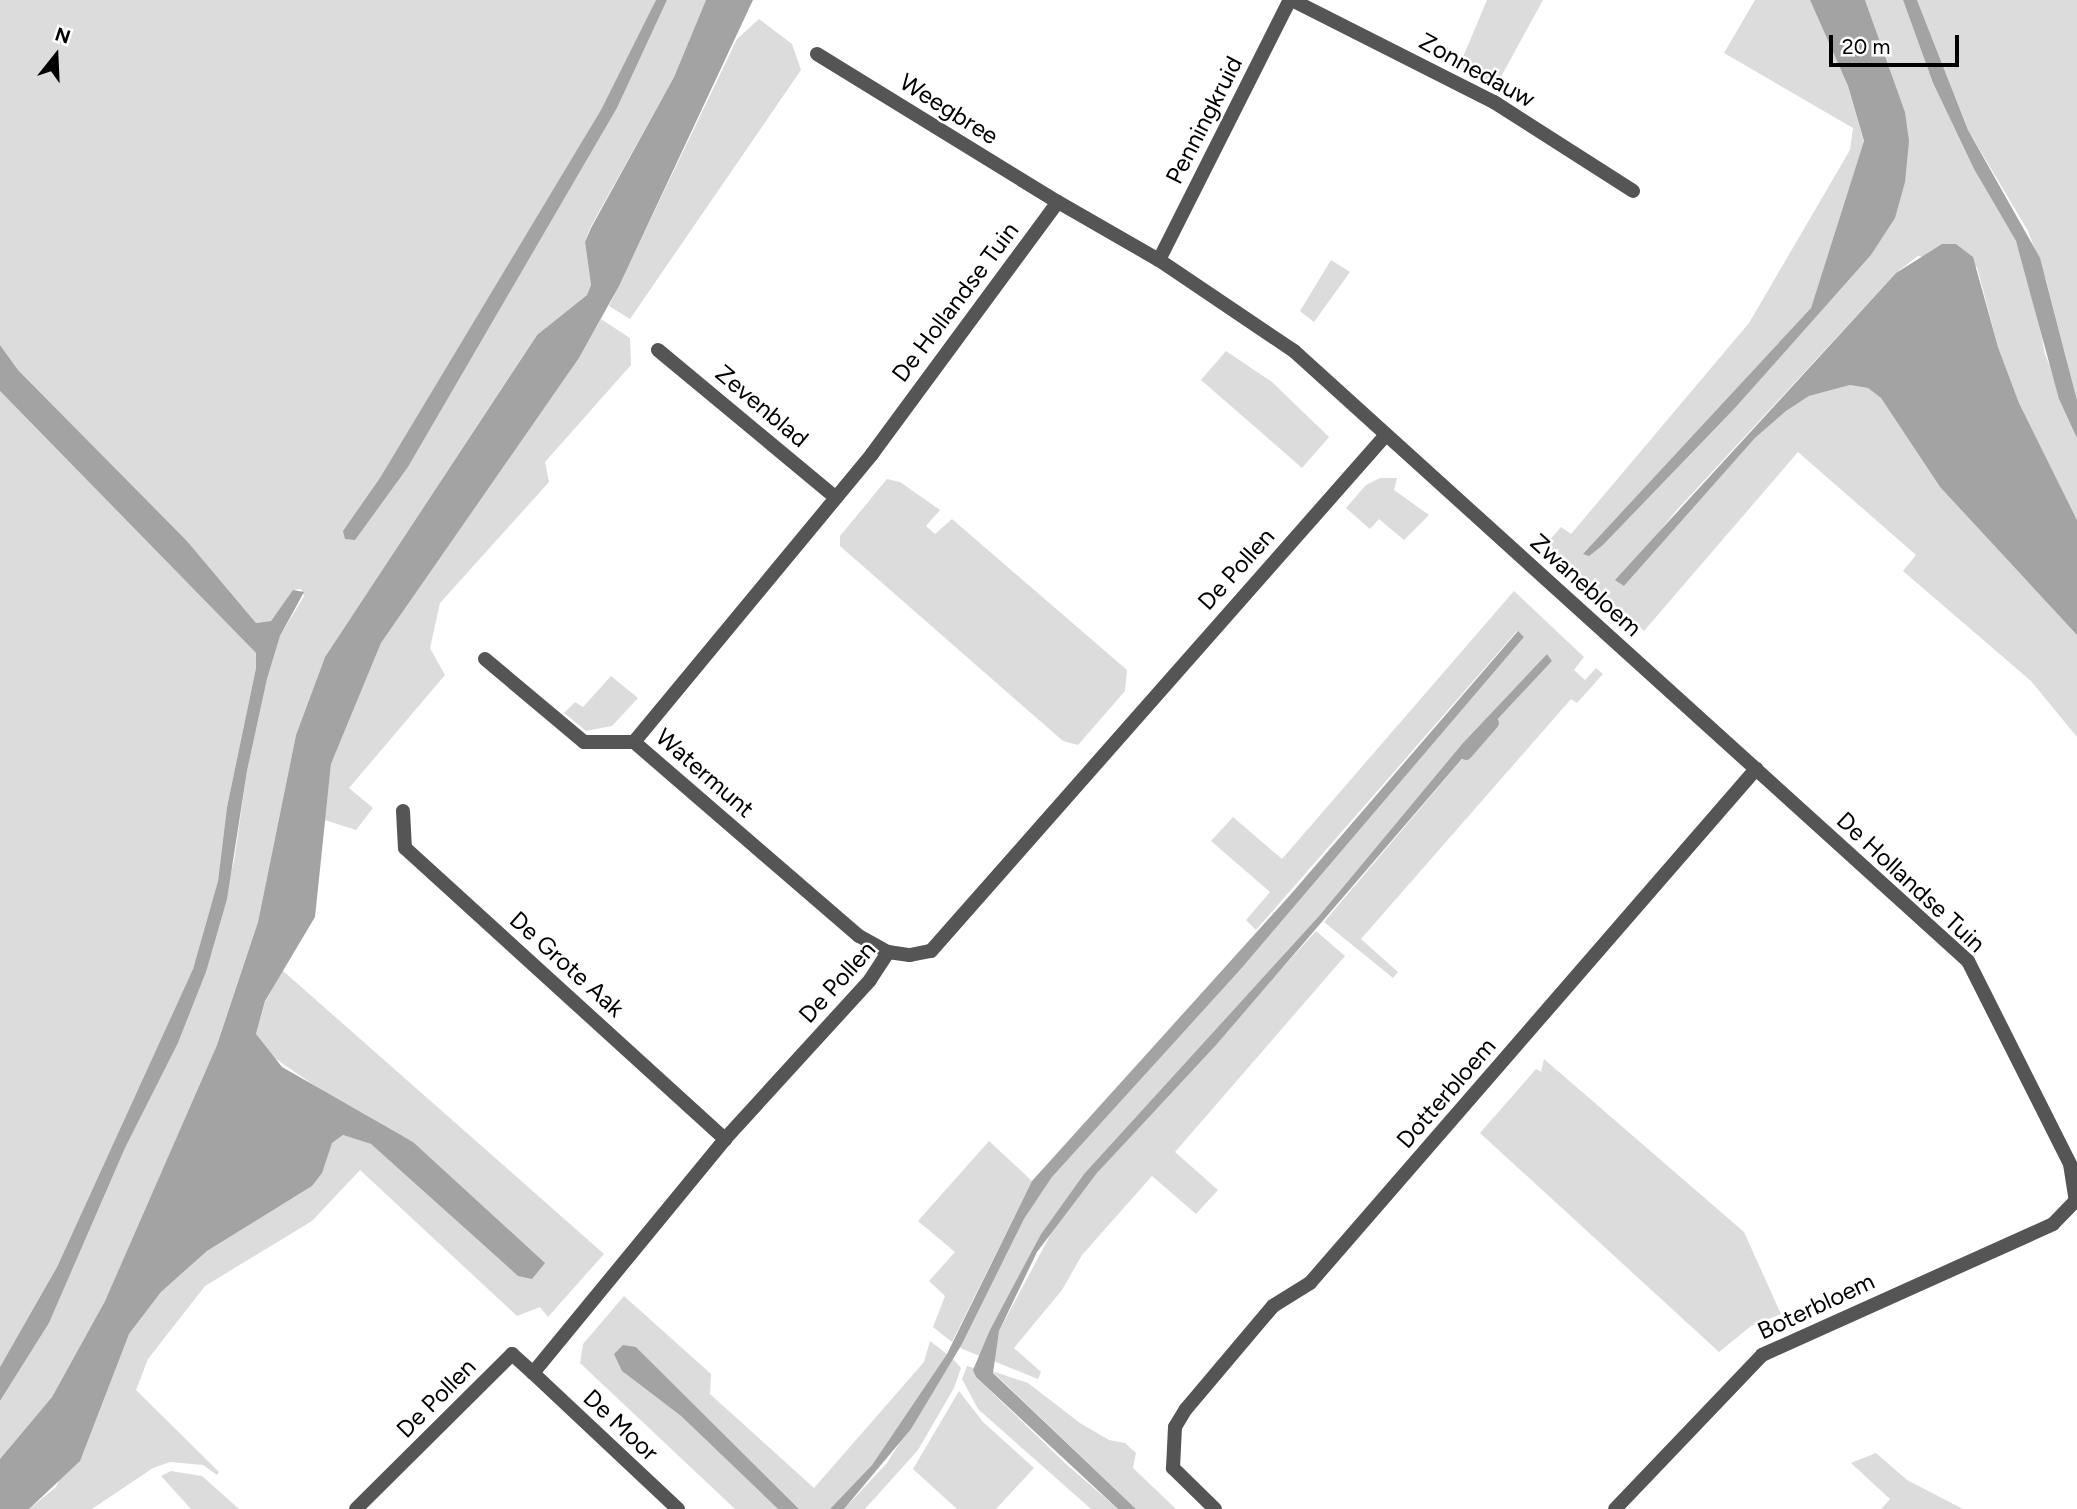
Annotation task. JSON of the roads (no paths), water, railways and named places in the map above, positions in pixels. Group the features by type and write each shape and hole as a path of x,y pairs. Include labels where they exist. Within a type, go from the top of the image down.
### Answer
{"street":[{"name":"Zonnedauw","path":"1291,0 1494,102 1633,191"},
{"name":"Penningkruid","path":"1159,260 1291,0"},
{"name":"Weegbree","path":"817,54 1058,202"},
{"path":"1058,202 1159,260 1294,351 1385,436"},
{"name":"De Hollandse Tuin","path":"634,743 836,498 1058,202"},
{"name":"Zevenblad","path":"658,350 836,498"},
{"name":"Zwanebloem","path":"1385,436 1756,769"},
{"name":"De Pollen","path":"356,1509 512,1354 533,1373 725,1139 870,980 888,951 910,955 931,951 1385,436"},
{"name":"Watermunt","path":"485,659 584,742 634,743 859,936 888,951"},
{"name":"De Hollandse Tuin","path":"1756,769 1968,961 2070,1164 2076,1200"},
{"name":"Dotterbloem","path":"1215,1509 1173,1468 1171,1442 1186,1409 1273,1306 1310,1283 1756,769"},
{"name":"De Grote Aak","path":"403,811 405,848 725,1139"},
{"name":"Boterbloem","path":"1615,1509 1762,1354 2053,1224 2076,1200"},
{"name":"De Moor","path":"533,1373 678,1509"}],"waterway":[{"path":"1466,754 1493,723"}]}
